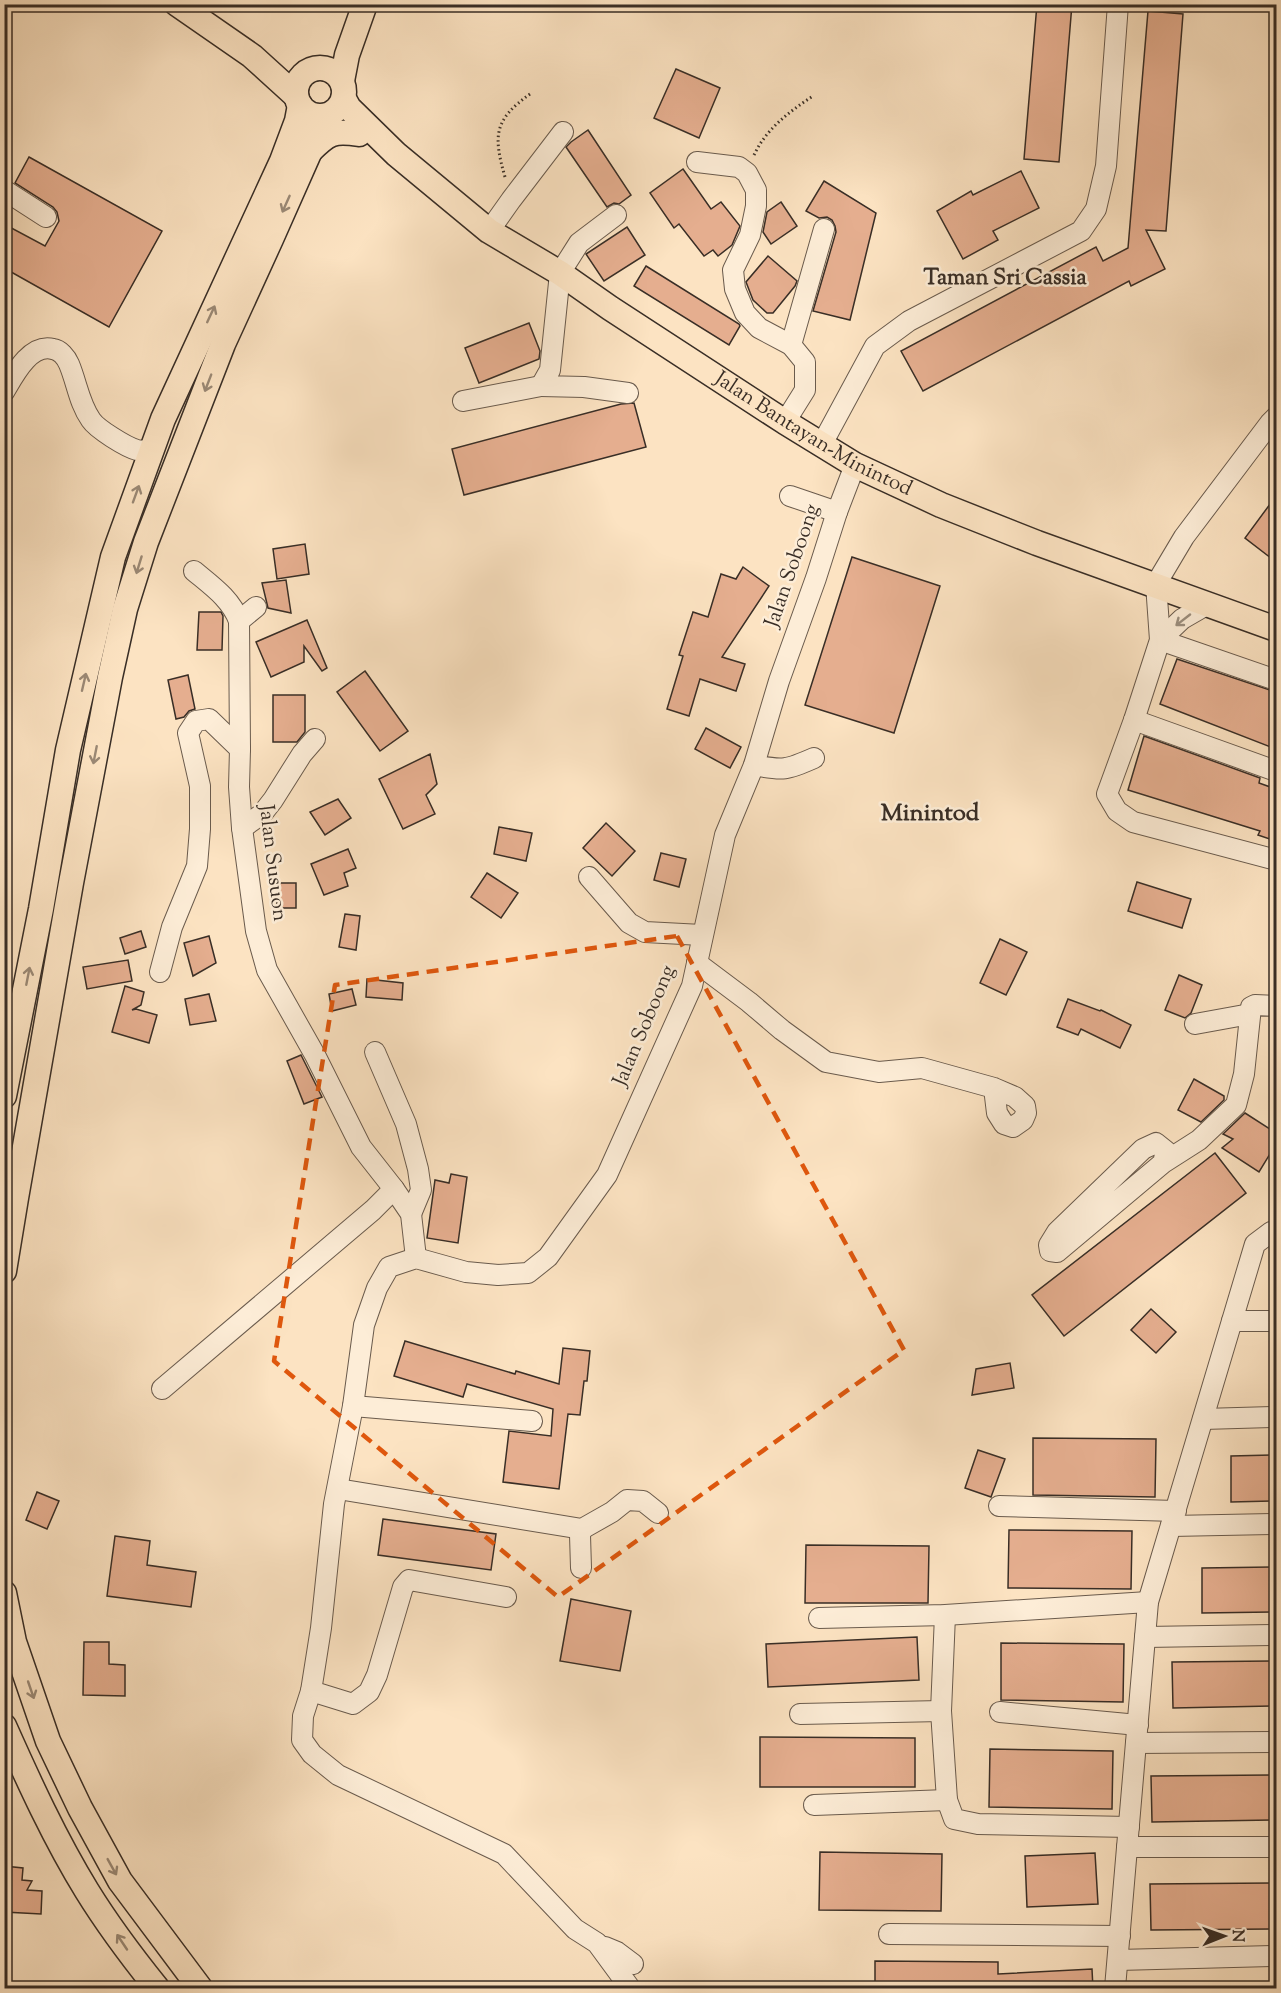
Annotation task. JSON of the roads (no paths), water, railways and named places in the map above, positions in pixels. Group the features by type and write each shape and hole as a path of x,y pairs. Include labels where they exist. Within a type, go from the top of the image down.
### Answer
{"main road":[{"path":"177,4 252,57 277,68 320,94"},
{"path":"4,1095 41,909 68,750 113,557 163,419 282,161 297,121 320,94 347,55 363,10"},
{"path":"4,1271 71,882 125,609 146,542 223,344 310,151 320,94"},
{"name":"Jalan Bantayan-Minintod","path":"320,94 359,134 377,146 396,154"},
{"name":"Jalan Bantayan-Minintod","path":"320,94 349,108 396,154 489,231 560,273 784,422 855,465 941,505 1037,543 1276,629"},
{"path":"310,151 332,133 359,134"},
{"path":"4,1593 14,1642 48,1741 80,1808 120,1881 200,1989"},
{"path":"4,1726 32,1789 87,1891 156,1989"}],"street":[{"path":"822,444 876,346 909,321 1081,231 1096,209 1106,166 1118,4"},
{"path":"489,231 563,132"},
{"path":"697,162 739,167 747,173 756,190 756,206 750,235 733,270 735,289 745,313 759,328 791,345 805,362 805,390 784,422"},
{"path":"4,190 46,217"},
{"path":"541,386 550,370 560,273 579,243 616,215"},
{"path":"791,345 824,229"},
{"path":"4,392 32,353 45,347 58,350 68,361 83,407 92,423 138,450 151,450"},
{"path":"463,401 541,386 584,387 628,393"},
{"path":"1276,417 1184,537 1155,584 1160,640 1107,794 1117,811 1133,822 1276,860"},
{"name":"Jalan Soboong","path":"416,1258 466,1272 498,1275 528,1273 548,1257 607,1175 692,986 725,834 754,765 779,681 855,465"},
{"path":"790,496 837,512"},
{"path":"194,571 228,601 239,621 256,607"},
{"path":"1160,640 1182,619 1208,604"},
{"name":"Jalan Susuon","path":"239,621 239,787 242,828 256,931 267,970 315,1055 361,1147 411,1214 416,1258"},
{"path":"1160,640 1276,680"},
{"path":"160,972 172,927 197,866 200,786 188,733 196,722 209,719 240,749"},
{"path":"1134,720 1276,771"},
{"path":"242,828 262,814 302,754 315,739"},
{"path":"754,765 779,770 790,769 814,758"},
{"path":"589,878 629,923 645,932 702,935"},
{"path":"697,963 826,1062 879,1072 922,1068 994,1088"},
{"path":"1163,1163 1166,1151 1156,1143 1143,1149 1057,1232 1049,1245 1050,1251 1057,1252 1163,1163 1199,1140 1236,1105 1244,1074 1251,1007 1255,1005 1276,1006"},
{"path":"1195,1024 1250,1014"},
{"path":"375,1052 405,1124 418,1169 421,1190 411,1214"},
{"path":"162,1389 373,1210 394,1189"},
{"path":"1115,1989 1148,1602 1255,1244 1271,1232 1276,1232"},
{"path":"416,1258 389,1267 377,1288 364,1325 353,1406 334,1504 328,1573 311,1691 303,1716 302,1740 312,1754 338,1775 504,1854 575,1929 617,1952 633,1964"},
{"path":"1232,1321 1276,1321"},
{"path":"353,1406 532,1421"},
{"path":"1203,1419 1276,1417"},
{"path":"338,1489 582,1529 612,1512 627,1500 643,1501 658,1513"},
{"path":"999,1506 1276,1524"},
{"path":"581,1568 580,1535 582,1529"},
{"path":"311,1691 353,1704 369,1692 377,1675 403,1587 409,1580 506,1597"},
{"path":"819,1618 945,1615 1148,1602"},
{"path":"945,1615 941,1711 947,1800 954,1819 966,1823 1276,1847"},
{"path":"1145,1637 1276,1635"},
{"path":"800,1714 941,1711"},
{"path":"1000,1712 1137,1734 1276,1742"},
{"path":"814,1805 947,1800"},
{"path":"889,1934 1120,1936"},
{"path":"597,1943 630,1989"},
{"path":"1118,1960 1276,1956"}],"district":[{"name":"Taman Sri Cassia","path":"1005,279"},
{"name":"Minintod","path":"930,814"}]}
